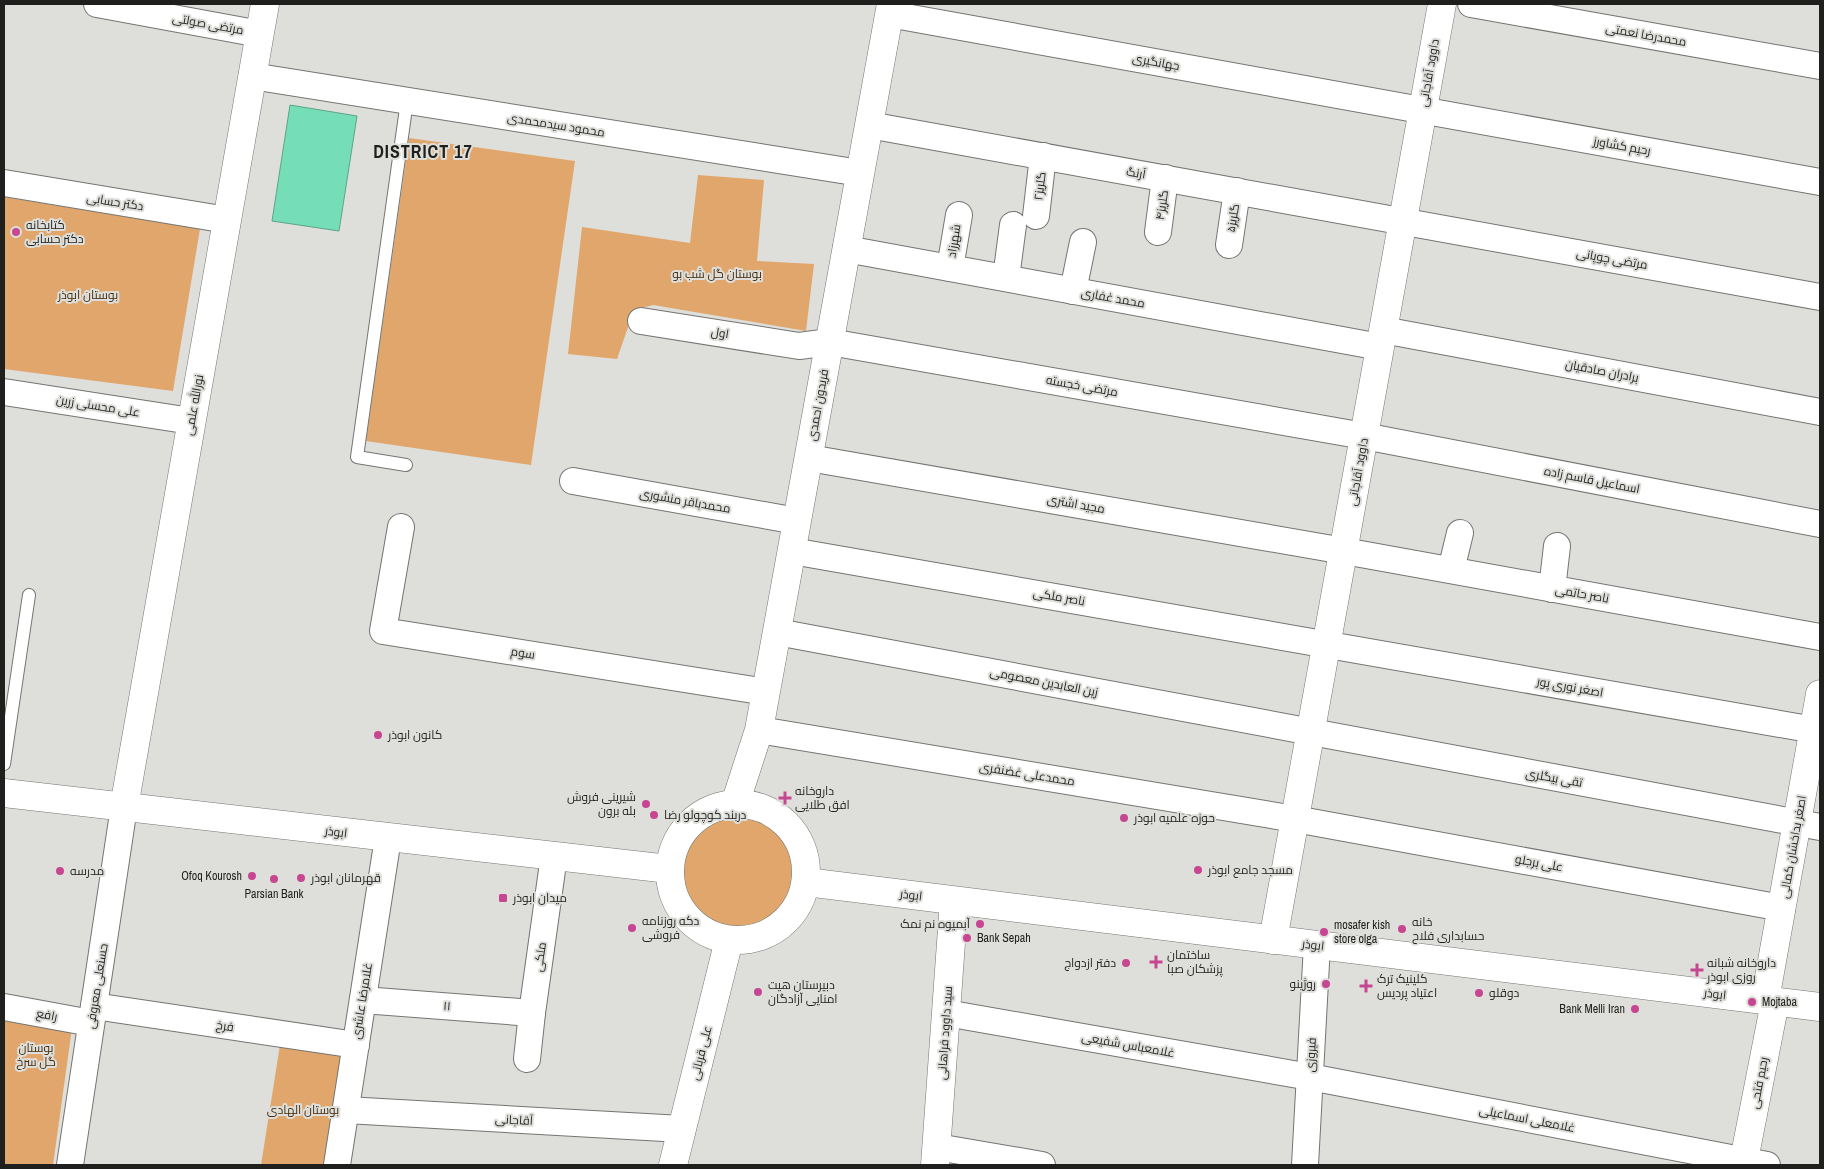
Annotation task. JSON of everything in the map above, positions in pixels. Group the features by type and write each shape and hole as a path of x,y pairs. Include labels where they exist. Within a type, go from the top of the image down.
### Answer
{"street":[{"name":"مرتضی صولتی","path":"97,4 260,34"},
{"name":"نورالله علمی","path":"124,807 265,4"},
{"name":"داوود آقاجانی","path":"1273,940 1442,4"},
{"name":"محمدرضا نعمتی","path":"1472,4 1820,66"},
{"name":"جهانگیری","path":"890,9 1423,110"},
{"name":"فریدون احمدی","path":"735,804 759,730 890,9"},
{"name":"محمود سیدمحمدی","path":"252,76 860,173"},
{"name":"رحیم کشاورز","path":"1423,110 1820,182"},
{"name":"آرنگ","path":"869,125 1403,221"},
{"name":"گلریز۲","path":"1006,278 1043,156"},
{"name":"گلریز۴","path":"1158,232 1166,178"},
{"name":"دکتر حسابی","path":"4,183 227,220"},
{"name":"گلریز۵","path":"1229,245 1237,192"},
{"name":"شهرزاد","path":"950,268 959,215"},
{"name":"مرتضی چوپانی","path":"1403,221 1820,297"},
{"path":"1073,290 1084,242"},
{"name":"محمد غفاری","path":"846,249 1073,290 1382,339"},
{"name":"اول","path":"641,321 799,346"},
{"name":"برادران صادقیان","path":"1382,339 1820,412"},
{"name":"مرتضی خجسته","path":"799,346 830,342 1364,436"},
{"name":"علی محسنی زرین","path":"4,392 192,421"},
{"name":"اسماعیل قاسم زاده","path":"1364,436 1820,524"},
{"name":"مجید اشتری","path":"809,458 1344,551"},
{"name":"محمدباقر منشوری","path":"573,482 797,521"},
{"name":"سوم","path":"401,527 384,631 766,692"},
{"path":"1451,570 1460,533"},
{"path":"1552,589 1557,546"},
{"name":"ناصر ملکی","path":"792,551 1327,644"},
{"name":"ناصر حاتمی","path":"1344,551 1820,637"},
{"name":"زین العابدین معصومی","path":"777,632 1311,733"},
{"name":"اصغر نوری پور","path":"1327,644 1817,730"},
{"name":"اصغر بداخشان کمالی","path":"1770,1001 1782,908 1809,825 1820,694"},
{"name":"محمدعلی غضنفری","path":"759,730 1295,819"},
{"name":"تقی بیگلری","path":"1311,733 1809,825"},
{"name":"ابوذر","path":"4,793 669,869"},
{"path":"735,804 755,806 774,814 789,827 800,843 806,862 806,882 800,903 782,925 770,933 750,940 729,940 692,923 679,908 671,889 669,869 673,849 683,831 697,817 715,808 735,804"},
{"name":"حسنعلی معروفی","path":"70,1165 124,807"},
{"name":"علی برجلو","path":"1295,819 1782,908"},
{"name":"غلامرضا عاشری","path":"337,1165 388,838"},
{"name":"ملکی","path":"527,1059 554,856"},
{"name":"ابوذر","path":"806,882 1820,1007"},
{"name":"سید داوود فراهانی","path":"936,1156 954,901"},
{"name":"علی قربانی","path":"674,1165 729,940"},
{"name":"فیروزی","path":"1305,1165 1317,945"},
{"name":"۱۱","path":"362,1000 532,1013"},
{"name":"رحیم فتحی","path":"1751,1164 1770,1001"},
{"name":"رافع","path":"4,1006 92,1015"},
{"name":"غلامعباس شفیعی","path":"946,1014 1310,1077"},
{"name":"فرخ","path":"92,1015 356,1045"},
{"name":"غلامعلی اسماعیلی","path":"1310,1077 1751,1164"},
{"name":"آقاجانی","path":"346,1110 682,1129"},
{"path":"936,1156 1042,1165"}],"lane":[{"path":"406,465 357,457 407,101"},
{"path":"4,764 29,595"}],"green space":[{"path":"409,138 575,161 531,465 366,441"},
{"name":"بوستان گل شب بو","path":"698,175 764,180 757,261 814,264 806,331 653,305 634,310 617,359 568,354 582,227 690,243"},
{"name":"بوستان ابوذر","path":"4,197 200,229 173,391 4,369"},
{"path":"738,811 761,815 781,828 794,848 798,871 794,894 781,914 761,927 738,931 715,927 695,914 682,894 678,871 682,848 695,828 715,815"},
{"name":"بوستان گل سرخ","path":"4,1015 72,1028 53,1165 4,1165"},
{"name":"بوستان الهادی","path":"280,1045 345,1055 327,1165 261,1165"}],"shaded area":[{"path":"290,105 357,116 339,231 272,221"}],"place":[{"name":"کتابخانه دکتر حسابی","path":"16,232"},
{"name":"کانون ابوذر","path":"378,735"},
{"name":"داروخانه افق طلایی","path":"785,798"},
{"name":"شیرینی فروش بله برون","path":"646,804"},
{"name":"دربند کوچولو رضا","path":"654,815"},
{"name":"حوزه علمیه ابوذر","path":"1124,818"},
{"name":"مسجد جامع ابوذر","path":"1198,870"},
{"name":"مدرسه","path":"60,871"},
{"name":"Ofoq Kourosh","path":"252,876"},
{"name":"قهرمانان ابوذر","path":"301,878"},
{"name":"Parsian Bank","path":"274,879"},
{"name":"میدان ابوذر","path":"503,898"},
{"name":"آبمیوه نم نمک","path":"980,924"},
{"name":"دکه روزنامه فروشی","path":"632,928"},
{"name":"خانه حسابداری فلاح","path":"1402,929"},
{"name":"mosafer kish store olga","path":"1324,932"},
{"name":"Bank Sepah","path":"967,938"},
{"name":"ساختمان پزشکان صبا","path":"1156,962"},
{"name":"دفتر ازدواج","path":"1126,963"},
{"name":"داروخانه شبانه روزی ابوذر","path":"1697,970"},
{"name":"روژینو","path":"1326,984"},
{"name":"کلینیک ترک اعتیاد پردیس","path":"1366,986"},
{"name":"دبیرستان هیت امنایی آزادگان","path":"758,992"},
{"name":"دوقلو","path":"1479,993"},
{"name":"Mojtaba","path":"1752,1002"},
{"name":"Bank Melli Iran","path":"1635,1009"}],"district":[{"name":"DISTRICT 17","path":"423,151"}]}
